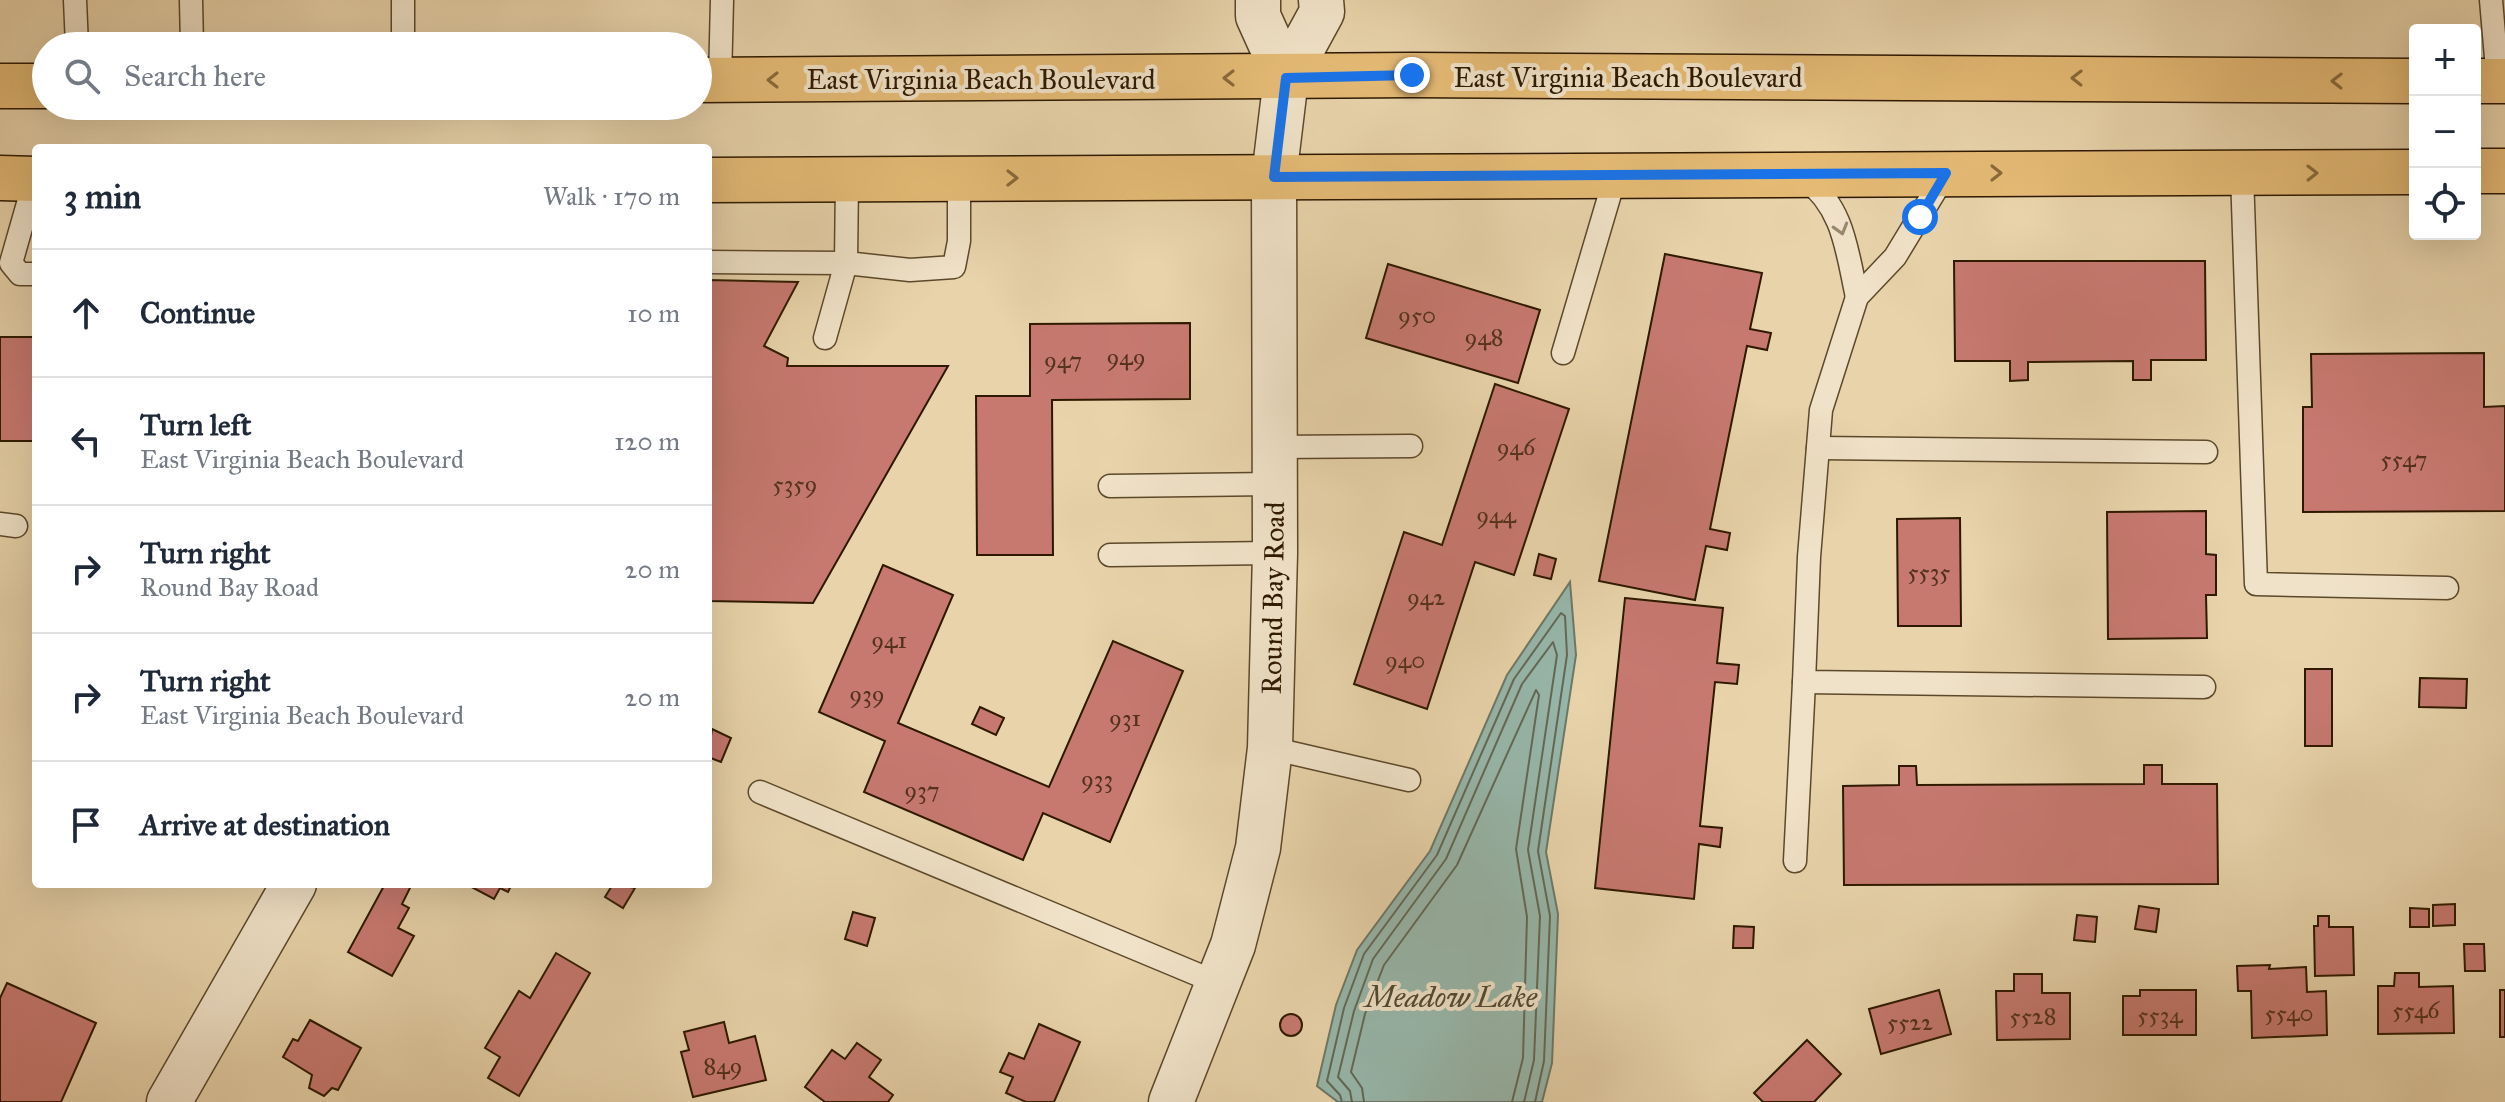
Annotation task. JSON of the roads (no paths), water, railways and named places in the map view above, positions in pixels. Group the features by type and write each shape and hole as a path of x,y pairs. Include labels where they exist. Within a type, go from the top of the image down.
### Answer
{"main road":[{"name":"East Virginia Beach Boulevard","path":"712,80 1412,75 2409,81"},
{"path":"0,86 32,86"},
{"path":"2481,171 2505,171"},
{"path":"712,180 2409,172"},
{"path":"0,178 32,179"}],"street":[{"path":"1258,0 1258,16 1286,78"},
{"path":"1286,78 1322,12 1321,0"},
{"name":"Round Bay Road","path":"1171,1102 1233,945 1258,848 1270,748 1275,553 1274,177 1286,78"},
{"path":"169,1102 292,888"}],"lane":[{"path":"75,0 76,32"},
{"path":"191,0 192,32"},
{"path":"403,0 403,32"},
{"path":"712,62 722,0"},
{"path":"2491,0 2493,81"},
{"path":"1795,861 1821,410 1857,297 1895,257 1946,173"},
{"path":"2242,174 2256,584 2447,588"},
{"path":"1799,175 1817,188 1839,218 1857,297"},
{"path":"1563,353 1615,177"},
{"path":"712,262 846,263 910,270 954,267 959,241 959,179"},
{"path":"825,338 846,263 847,180"},
{"path":"32,191 5,269 32,274"},
{"path":"1110,486 1411,446"},
{"path":"1818,448 2206,452"},
{"path":"1110,555 1275,553"},
{"path":"1804,682 2204,687"},
{"path":"1270,748 1409,780"},
{"path":"760,792 1218,983"}],"water":[{"name":"Meadow Lake","path":"1570,582 1576,655 1546,852 1558,914 1552,1063 1542,1102 1338,1102 1317,1086 1336,1005 1357,950 1430,851 1507,675"}]}
